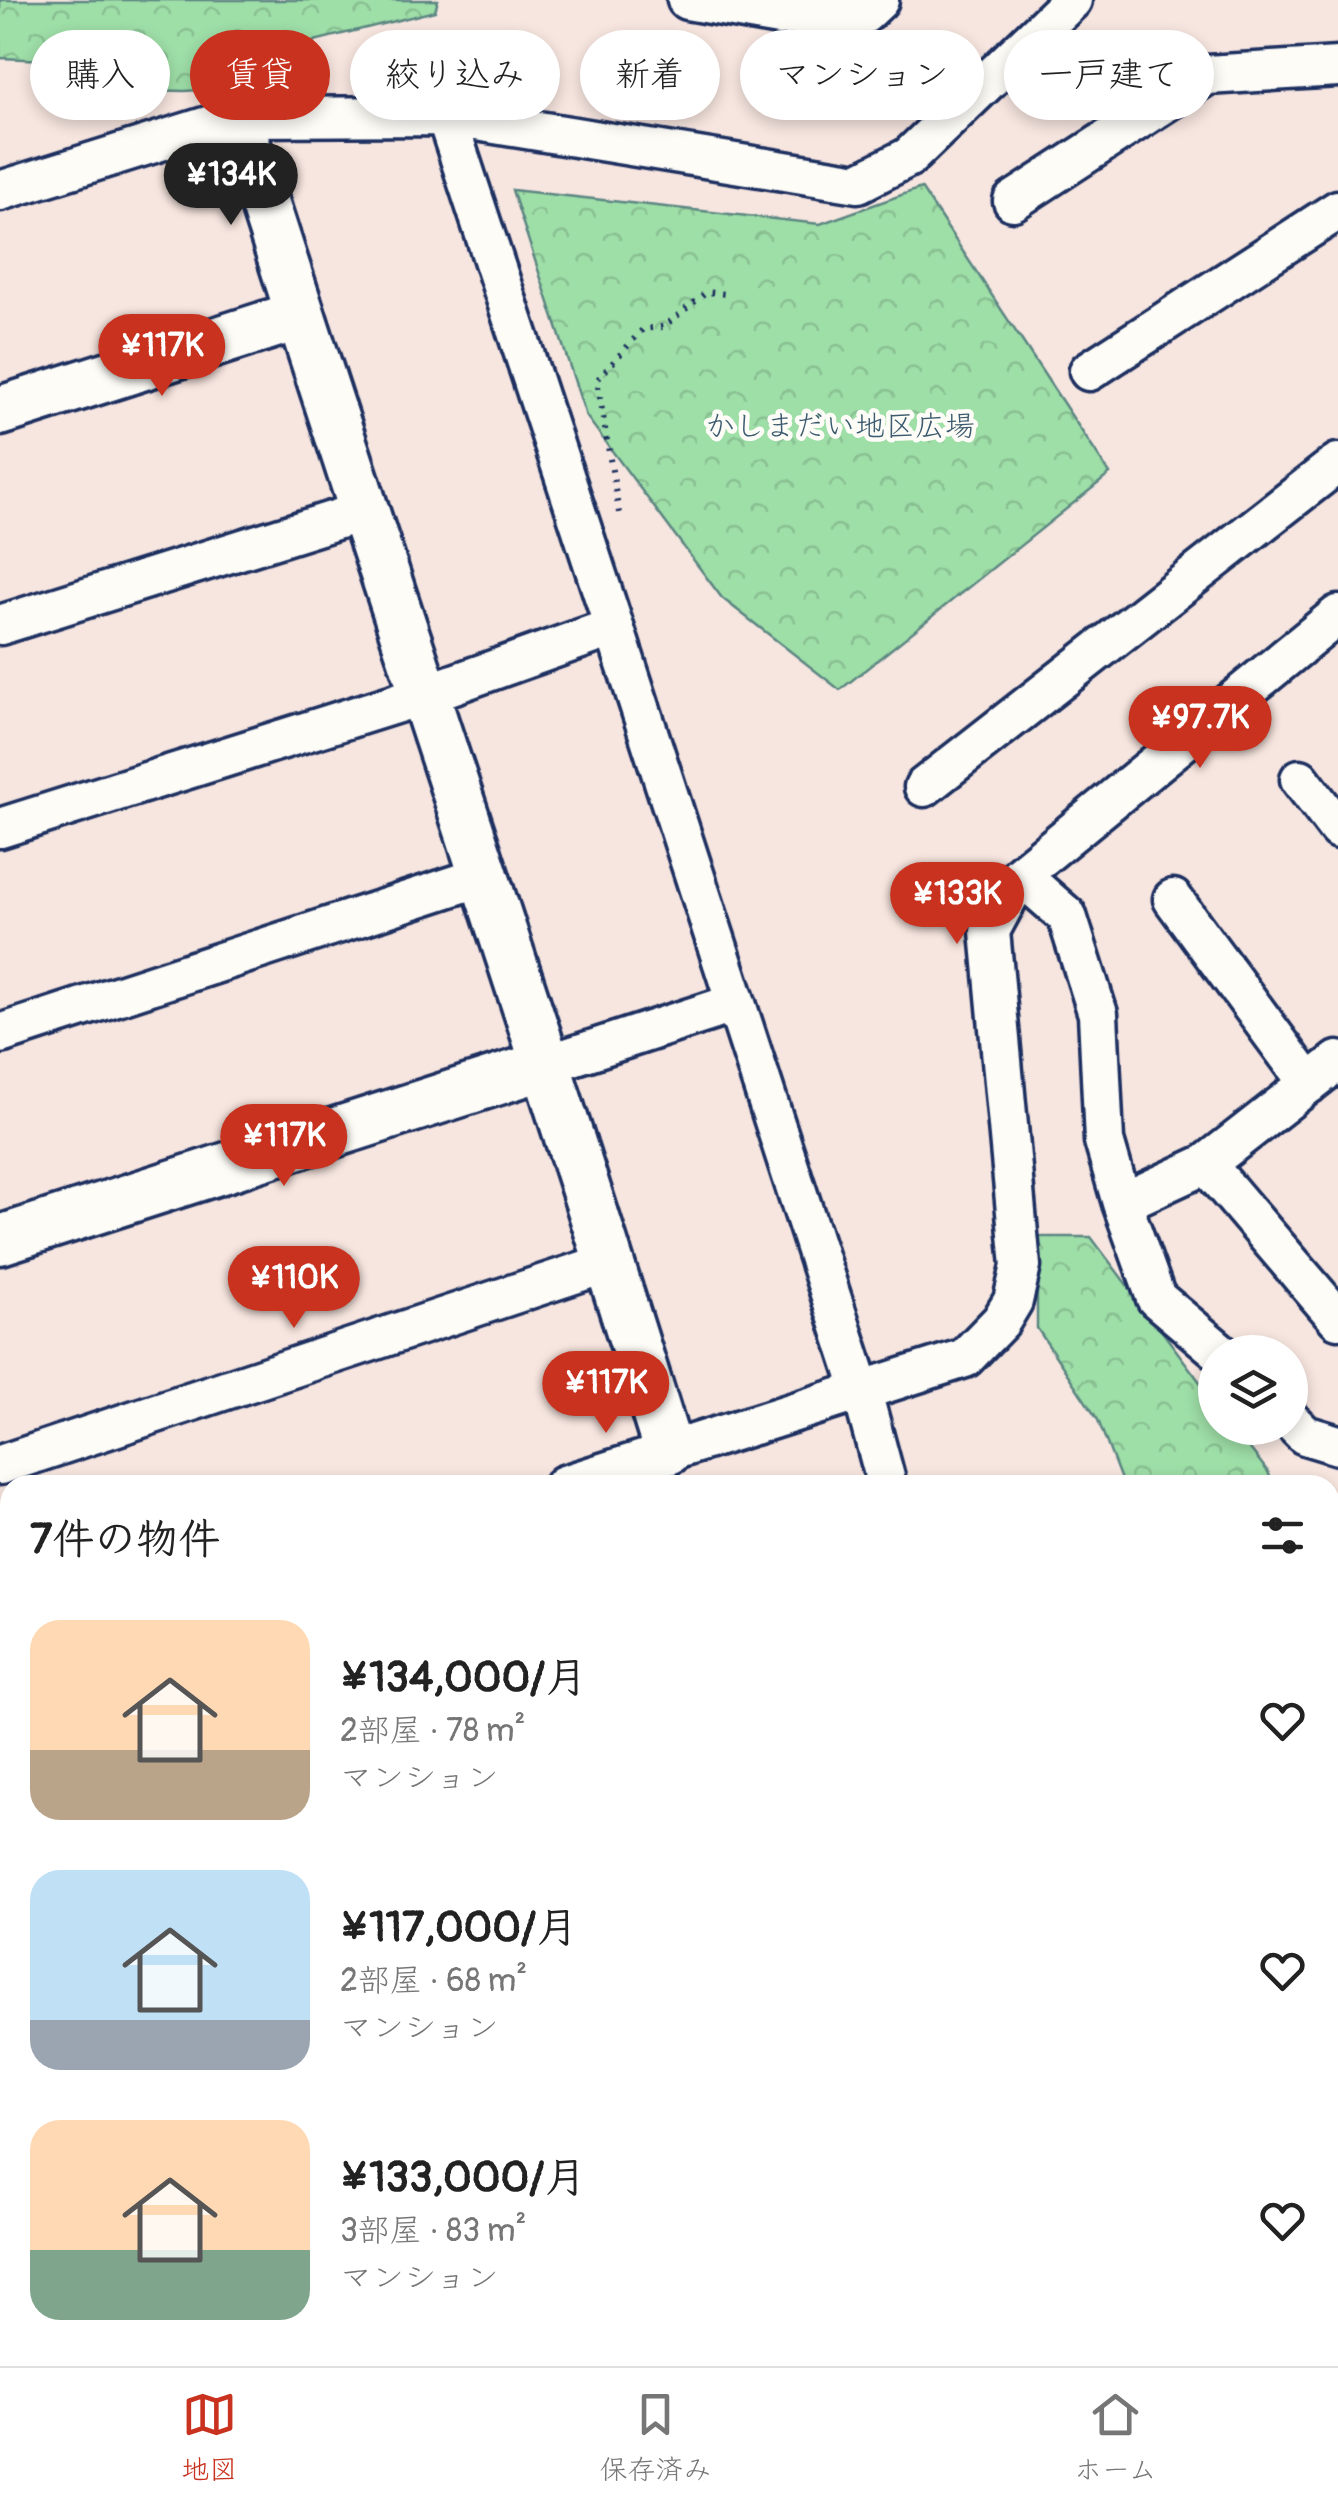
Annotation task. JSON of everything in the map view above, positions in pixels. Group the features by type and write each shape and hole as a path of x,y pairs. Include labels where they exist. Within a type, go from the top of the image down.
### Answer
{"street":[{"path":"688,0 779,16 864,14 879,0"},
{"path":"471,120 858,183 909,157 1072,0"},
{"path":"1013,201 1208,75 1338,68"},
{"path":"0,192 228,120"},
{"path":"238,120 668,1450"},
{"path":"447,120 862,1392 885,1475"},
{"path":"1089,371 1338,210"},
{"path":"0,410 300,314"},
{"path":"924,787 1338,463"},
{"path":"0,625 364,511"},
{"path":"594,1475 965,1358 1001,1321 1013,1301 1020,1266 990,931 1020,875 1338,615"},
{"path":"0,828 423,694 614,627"},
{"path":"1300,779 1338,829"},
{"path":"1020,875 1066,916 1098,1014 1104,1141 1122,1203 1156,1298 1200,1335"},
{"path":"0,1034 484,876"},
{"path":"1122,1203 1206,1164 1324,1072 1173,899"},
{"path":"0,1240 736,1003"},
{"path":"1206,1164 1338,1319"},
{"path":"0,1465 610,1262"},
{"path":"1308,1436 1338,1445"}],"path":[{"path":"620,528 597,380 643,329 663,327 708,292 726,294"}],"green space":[{"path":"0,0 438,0 435,11 330,37 330,30 190,30 190,91 170,91 170,30 30,30 30,59 0,58"},
{"name":"かしまだい地区広場","path":"921,188 1110,474 840,690 722,598 586,416 512,190 820,224"},
{"path":"1037,1237 1091,1237 1198,1379 1198,1445 1247,1445 1269,1475 1119,1475 1098,1420 1037,1328"}]}
